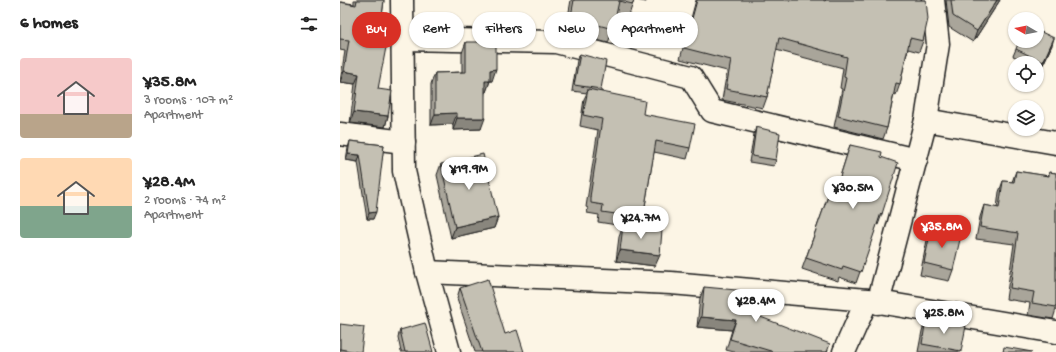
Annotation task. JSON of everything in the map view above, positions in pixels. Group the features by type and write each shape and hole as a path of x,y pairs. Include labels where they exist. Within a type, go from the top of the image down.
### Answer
{"street":[{"path":"402,0 404,171 427,272 449,352"},
{"path":"844,352 872,301 916,160 926,120 938,44 933,0"},
{"path":"403,39 556,42 691,77 712,111 916,160"},
{"path":"926,120 1056,143"},
{"path":"340,134 404,142"},
{"path":"427,272 671,283 872,301 1056,332"}],"building":[{"path":"357,0 384,0 382,12 352,12 352,48 386,48 378,89 392,91 388,116 354,112 359,74 344,71 349,40 340,39 340,2 356,5"},
{"path":"574,0 634,0 633,4 619,1 617,12 607,12 607,27 599,25 599,12 572,12"},
{"path":"697,0 926,0 928,19 923,41 910,38 900,84 896,83 887,128 838,116 846,78 844,77 847,57 779,38 767,97 726,89 731,60 684,48 698,48 698,12 694,12"},
{"path":"951,0 997,0 977,31 953,16"},
{"path":"1044,33 1054,38 1044,60 1044,56 1031,56 1016,49 1044,48"},
{"path":"466,42 472,42 472,48 496,48 496,69 490,70 490,81 485,81 485,118 457,118 457,113 435,114 435,73 466,72"},
{"path":"580,54 606,61 601,89 574,85"},
{"path":"588,89 645,101 643,114 695,124 690,148 656,141 643,218 602,212 603,205 591,203 590,197 602,119 583,115"},
{"path":"756,127 780,133 776,160 752,156"},
{"path":"350,141 384,145 376,212 369,213 360,155 348,154"},
{"path":"850,145 882,152 881,157 898,163 882,214 881,213 861,272 843,266 842,270 806,258 833,182 838,183"},
{"path":"483,154 498,217 455,227 441,164"},
{"path":"1016,171 1049,176 1049,172 1056,173 1056,307 1032,303 1034,292 1010,288 1018,233 980,227 984,205 999,208 1003,181 1014,182"},
{"path":"623,226 662,230 660,255 620,250"},
{"path":"931,229 961,235 953,270 924,263"},
{"path":"488,279 505,334 517,330 524,352 482,352 460,288"},
{"path":"704,287 747,291 759,295 753,314 830,344 827,352 774,352 730,339 736,320 701,317"},
{"path":"926,319 966,326 961,351 922,344"},
{"path":"425,323 433,352 405,352 400,330"},
{"path":"340,324 364,327 361,352 340,349"},
{"path":"1004,347 1032,352 1003,352"}]}
